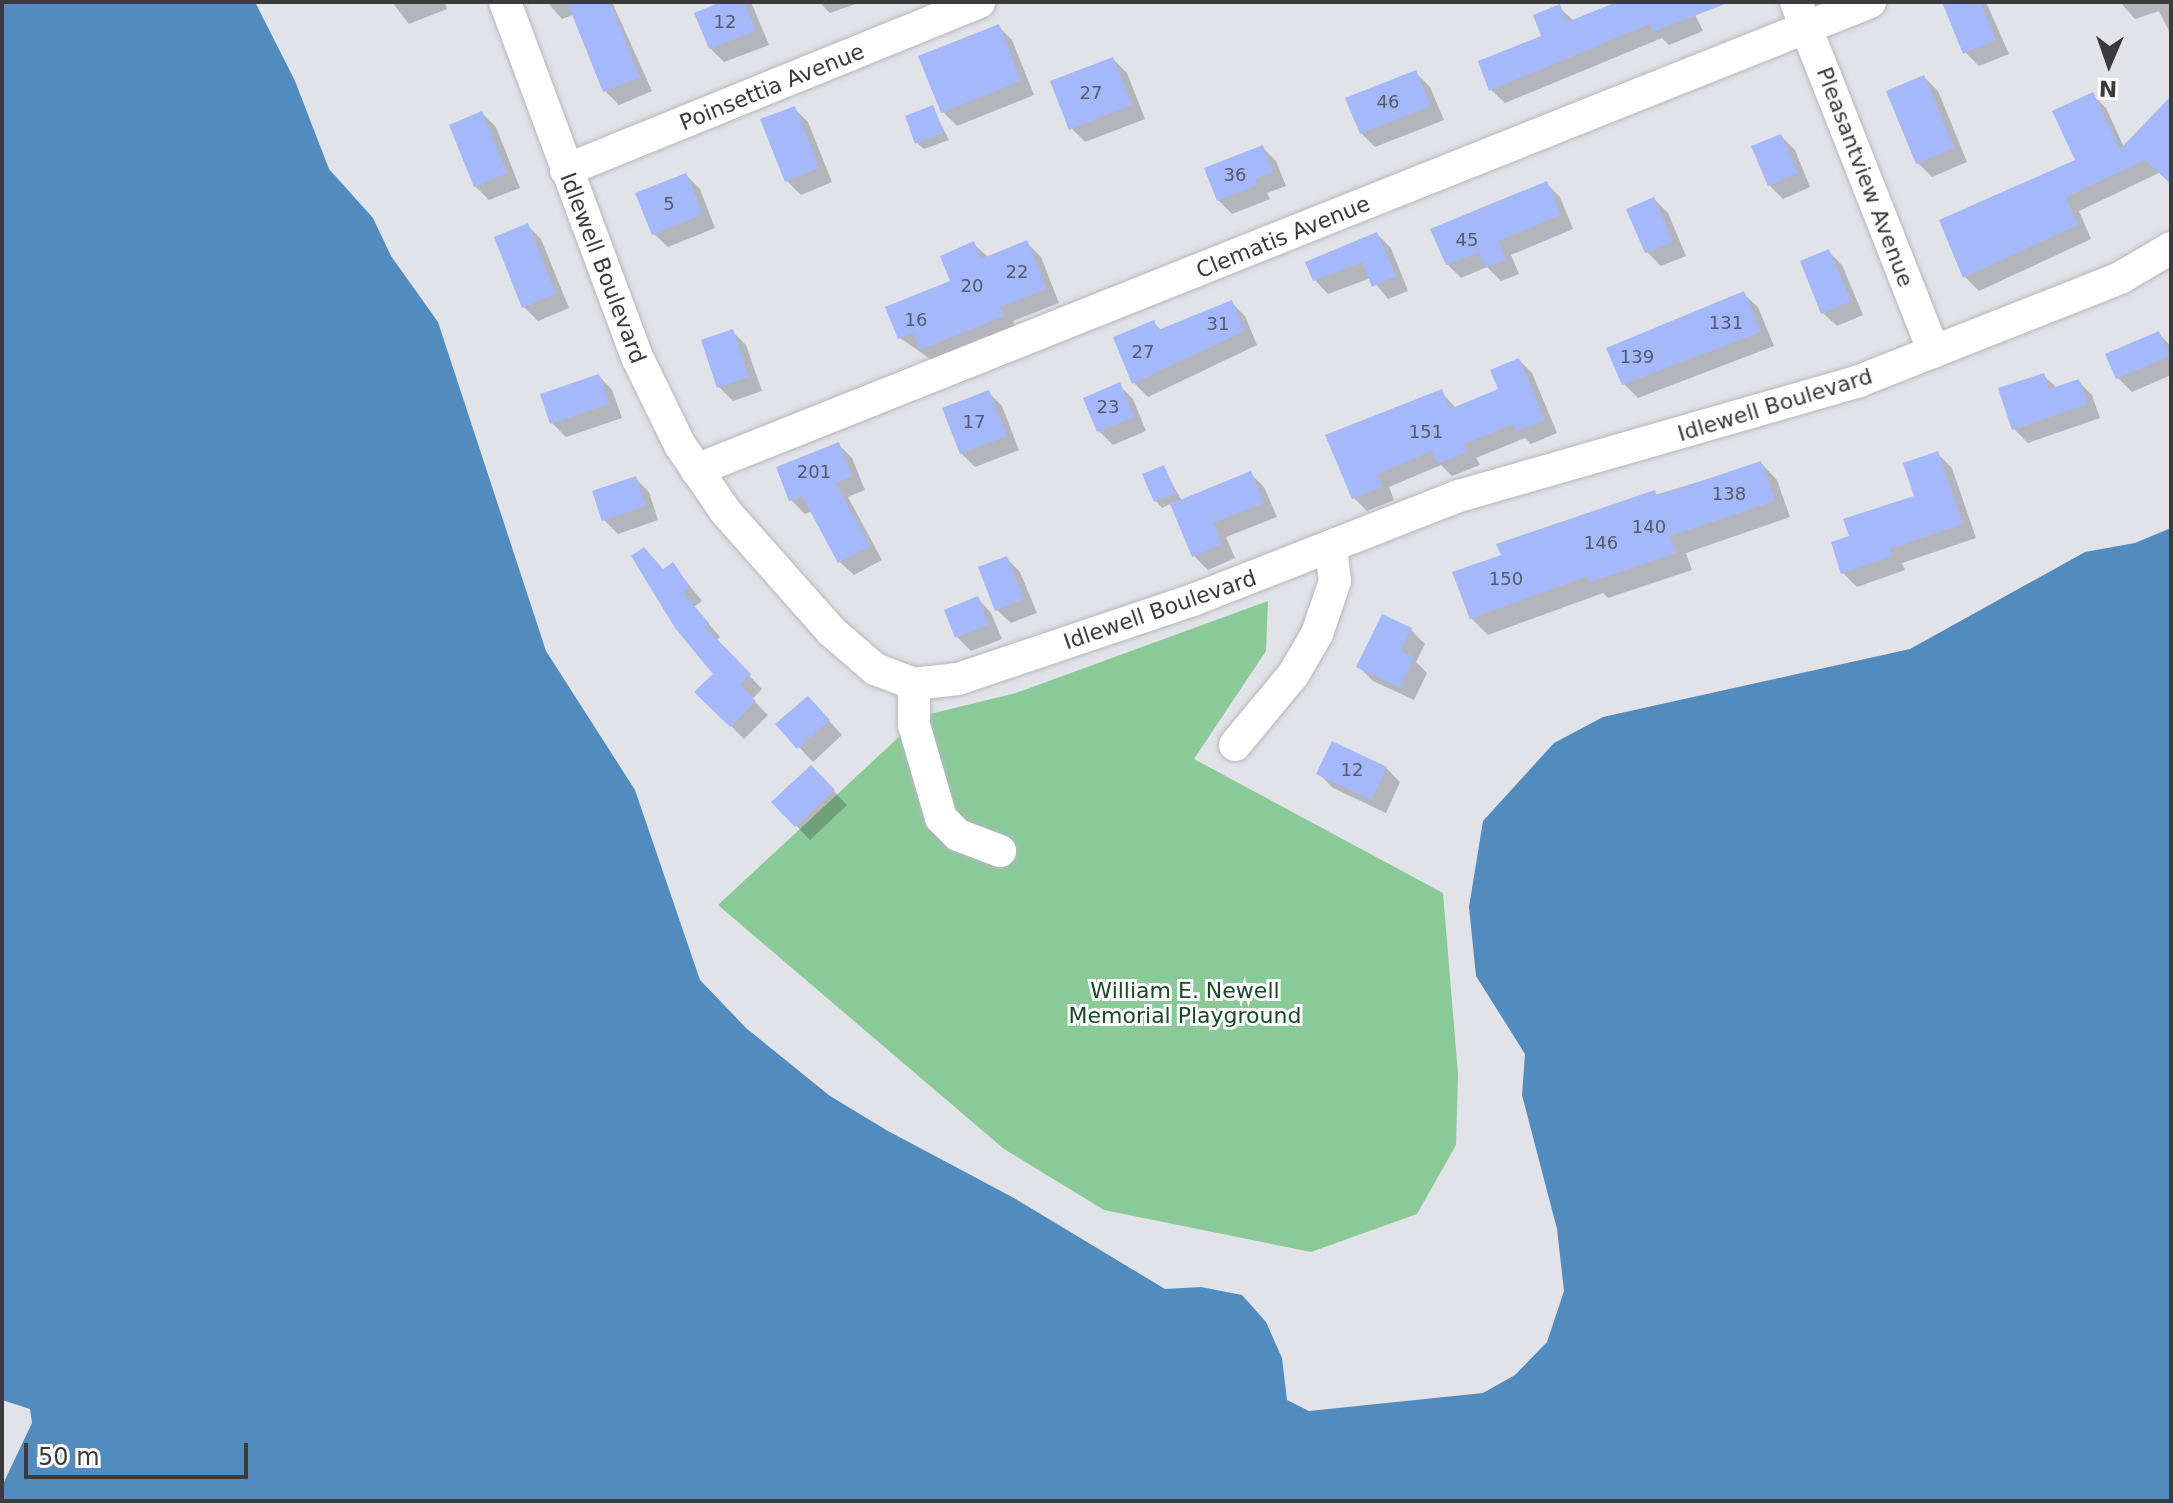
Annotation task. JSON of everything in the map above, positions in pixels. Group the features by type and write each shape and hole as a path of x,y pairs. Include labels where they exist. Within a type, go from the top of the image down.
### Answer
{"street":[{"name":"Idlewell Boulevard","path":"505,2 647,381 696,470 725,511 845,645 875,669 914,684 958,679 1193,600 1459,496 1792,403 1934,352 2120,278 2171,248"},
{"name":"Poinsettia Avenue","path":"566,170 979,2"},
{"name":"Clematis Avenue","path":"696,470 1801,15 1870,2"},
{"name":"Pleasantview Avenue","path":"1801,15 1934,352"},
{"path":"1235,745 1293,675 1317,634 1335,581 1331,546"},
{"path":"914,684 914,725 941,818 958,835 1000,851"}],"green space":[{"name":"William E. Newell Memorial Playground","path":"1268,601 1266,651 1194,759 1443,893 1458,1074 1456,1145 1417,1214 1311,1252 1104,1210 1004,1149 718,905 901,735 897,722 1016,693"}],"water":[{"path":"2,2 255,2 295,81 329,169 373,218 391,256 438,322 546,651 635,790 700,980 746,1028 830,1096 888,1131 1014,1198 1165,1289 1201,1287 1242,1295 1266,1322 1282,1358 1287,1400 1309,1411 1483,1393 1515,1375 1547,1342 1564,1291 1557,1229 1522,1095 1525,1054 1476,976 1469,907 1483,821 1554,743 1603,717 1910,649 2085,552 2135,543 2171,528 2171,1501 2,1501 2,1486 32,1423 30,1409 2,1400"}],"building":[{"path":"567,2 610,2 640,77 603,92"},
{"path":"721,2 744,2 756,31 709,49 694,13"},
{"path":"1617,2 1725,4 1653,32 1650,24 1489,91 1478,61 1541,36 1533,15 1560,4 1567,22"},
{"path":"1942,2 1980,2 1996,40 1963,54"},
{"path":"999,24 1021,81 941,113 918,56"},
{"path":"1113,57 1132,105 1069,130 1050,81"},
{"path":"1416,70 1431,106 1360,134 1345,98"},
{"path":"1924,75 1954,148 1916,164 1886,91"},
{"path":"2093,92 2120,149 2171,96 2171,184 2145,160 2066,197 2078,225 1963,278 1939,220 2075,160 2052,111"},
{"path":"933,105 944,133 915,144 905,116"},
{"path":"795,106 819,168 785,182 760,119"},
{"path":"482,111 507,173 474,187 449,125"},
{"path":"1781,134 1798,173 1768,186 1751,146"},
{"path":"1263,145 1273,172 1255,179 1257,185 1217,201 1204,168"},
{"path":"686,173 703,214 652,235 635,193"},
{"path":"1547,181 1561,215 1499,241 1506,260 1485,268 1479,252 1446,265 1430,229"},
{"path":"1654,197 1673,242 1645,253 1626,209"},
{"path":"528,223 556,294 522,308 494,237"},
{"path":"1377,232 1396,276 1372,287 1362,262 1313,281 1305,262"},
{"path":"1027,240 1047,289 1000,307 1004,316 920,350 913,333 898,339 885,307 950,281 940,256 974,241 981,259"},
{"path":"1829,249 1851,301 1821,314 1800,261"},
{"path":"1744,291 1761,332 1622,385 1606,348"},
{"path":"1232,300 1245,331 1132,384 1113,337 1154,320 1158,330"},
{"path":"733,329 749,377 717,388 701,340"},
{"path":"2159,331 2170,356 2116,379 2105,354"},
{"path":"1519,358 1545,420 1516,432 1513,424 1465,444 1468,452 1437,464 1432,451 1377,474 1382,487 1352,499 1325,435 1442,389 1450,409 1498,389 1490,370"},
{"path":"2044,373 2049,389 2079,379 2088,404 2012,430 1998,388"},
{"path":"599,374 609,404 550,424 540,394"},
{"path":"1120,382 1134,417 1097,432 1083,398"},
{"path":"989,390 1007,436 960,454 942,408"},
{"path":"839,442 852,476 836,483 870,546 838,563 802,496 789,501 776,467"},
{"path":"1938,451 1963,524 1890,549 1892,556 1841,574 1831,542 1849,536 1843,519 1914,496 1903,463"},
{"path":"1761,461 1775,501 1670,536 1676,553 1590,582 1588,576 1470,619 1452,572 1501,555 1496,544 1655,490 1657,496"},
{"path":"1164,465 1176,493 1154,502 1142,474"},
{"path":"1251,471 1264,503 1213,523 1222,544 1192,557 1170,504"},
{"path":"636,476 646,506 602,521 592,491"},
{"path":"644,547 663,569 673,562 690,587 683,593 709,623 705,627 751,674 740,685 756,701 730,727 694,692 713,674 675,628 631,556"},
{"path":"1007,556 1024,599 995,611 978,567"},
{"path":"978,596 989,625 955,638 944,610"},
{"path":"1382,614 1412,628 1401,651 1414,657 1400,688 1356,667"},
{"path":"808,696 830,720 797,749 775,724"},
{"path":"1332,741 1387,767 1371,800 1316,774"},
{"path":"811,765 835,790 795,827 771,802"}]}
